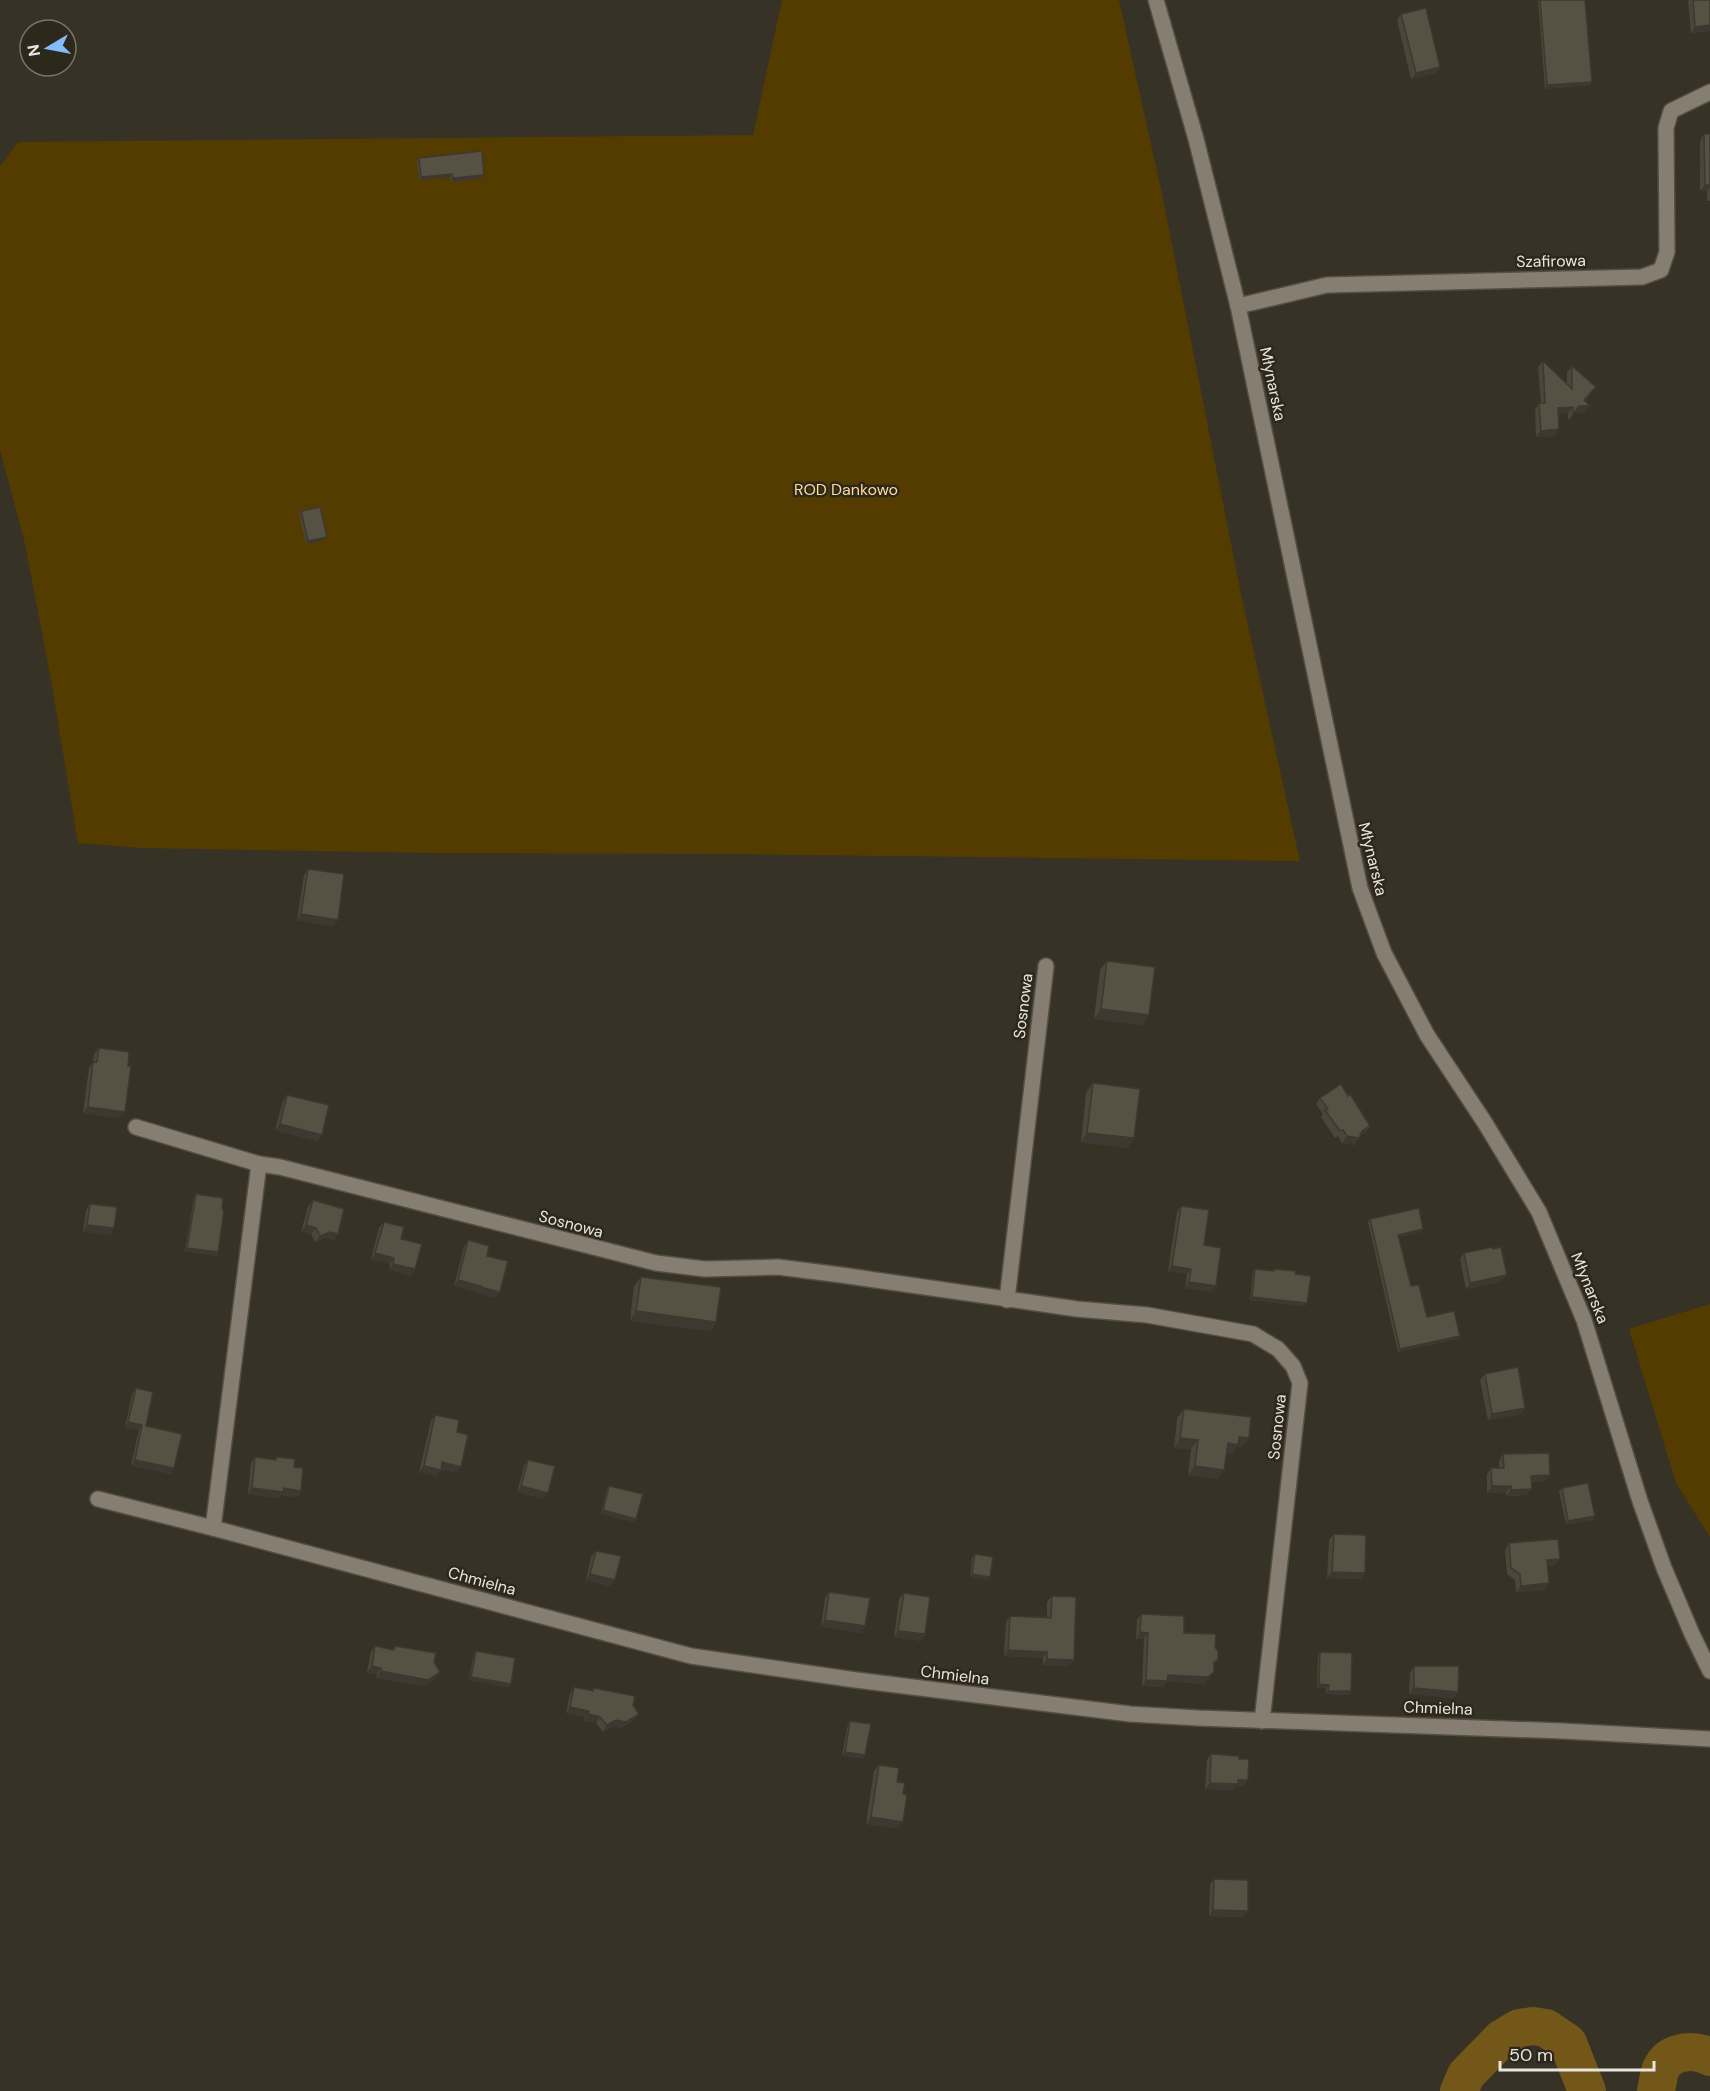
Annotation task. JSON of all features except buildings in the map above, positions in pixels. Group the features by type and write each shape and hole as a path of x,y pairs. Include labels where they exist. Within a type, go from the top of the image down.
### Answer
{"street":[{"name":"Młynarska","path":"1156,0 1196,139 1238,306 1360,888 1384,953 1427,1035 1485,1123 1539,1212 1584,1320 1640,1501 1664,1568 1710,1671"},
{"name":"Szafirowa","path":"1238,306 1327,285 1642,277 1661,270 1667,252 1666,128 1668,119 1671,111 1710,92"},
{"name":"Sosnowa","path":"1007,1300 1046,966"},
{"name":"Sosnowa","path":"136,1127 259,1164 280,1167 656,1263 705,1269 778,1268 853,1276 1007,1300 1147,1315 1253,1334 1278,1349 1293,1366 1300,1383 1262,1721"},
{"path":"213,1528 259,1164"},
{"name":"Chmielna","path":"98,1499 692,1656 856,1680 1092,1710 1187,1718 1563,1731 1710,1739"}],"green space":[{"name":"ROD Dankowo","path":"782,0 1119,0 1162,194 1241,594 1300,861 434,853 142,848 78,843 51,680 25,544 0,450 0,166 18,142 753,135"},
{"path":"1710,1304 1710,1537 1676,1483 1629,1329"}],"waterway":[{"path":"1459,2091 1466,2075 1501,2039 1519,2028 1533,2026 1546,2028 1568,2043 1587,2091"},
{"path":"1656,2091 1661,2069 1671,2057 1691,2052 1710,2057"}]}
